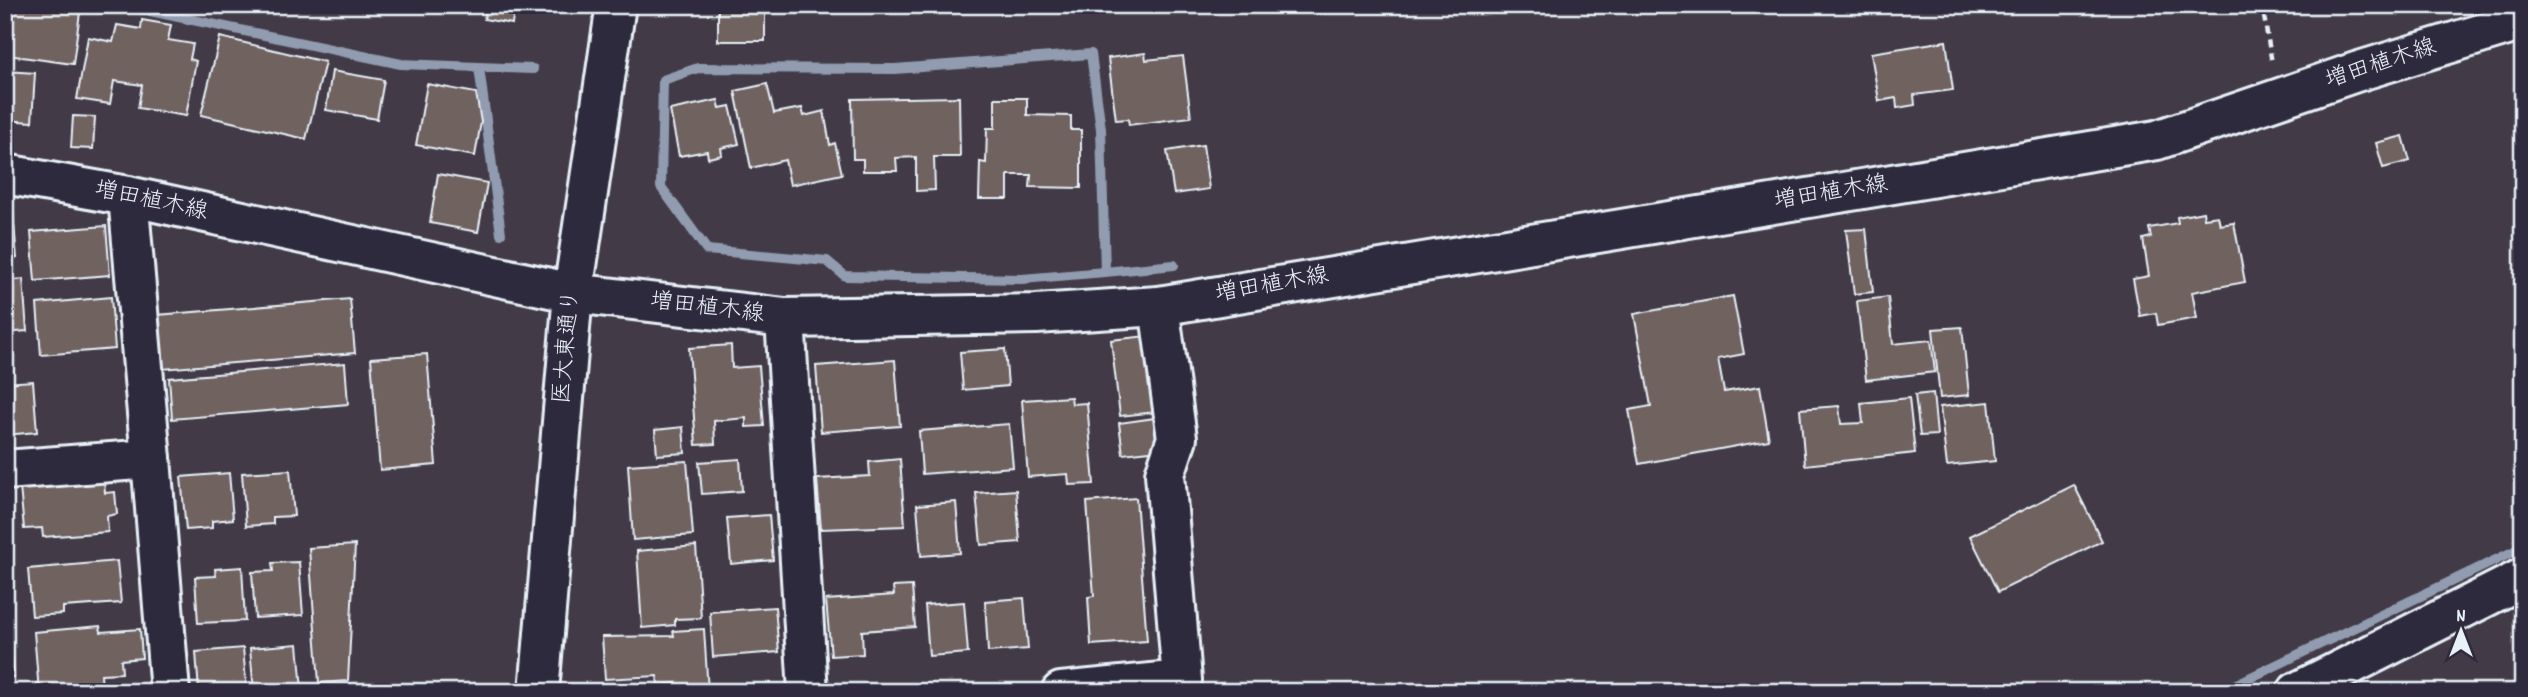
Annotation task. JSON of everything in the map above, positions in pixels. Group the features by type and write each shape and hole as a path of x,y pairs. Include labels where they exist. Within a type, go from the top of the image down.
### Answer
{"street":[{"name":"医大東通り","path":"539,692 573,293 616,5"},
{"name":"増田植木線","path":"5,174 128,196 573,293 785,318 1036,314 1159,306 2157,140 2523,21"},
{"path":"128,196 170,692"},
{"path":"1061,692 1153,685 1165,474 1177,438 1159,306"},
{"path":"785,318 808,692"},
{"path":"5,470 151,459"},
{"path":"2297,692 2523,578"}],"path":[{"path":"2262,5 2278,99"}],"building":[{"path":"14,5 81,5 73,64 7,55"},
{"path":"487,5 515,5 512,24 484,19"},
{"path":"718,5 765,5 765,41 718,41"},
{"path":"142,20 171,25 168,40 193,44 190,59 196,61 186,116 138,108 142,85 114,81 110,104 77,99 88,37 113,42 117,25 141,29"},
{"path":"220,37 325,62 306,139 201,115"},
{"path":"1946,41 1953,90 1914,95 1915,105 1897,108 1896,98 1879,101 1871,53"},
{"path":"1145,53 1146,60 1183,56 1191,117 1129,125 1128,119 1116,120 1108,58"},
{"path":"5,71 35,73 32,122 5,120"},
{"path":"332,71 384,80 377,119 326,110"},
{"path":"427,84 476,93 481,122 475,156 416,145"},
{"path":"767,84 774,113 802,108 804,116 824,111 830,145 835,143 842,174 790,185 785,160 751,168 735,91"},
{"path":"959,97 960,157 934,157 935,190 916,191 916,157 896,158 897,171 863,171 863,159 853,159 852,99"},
{"path":"995,98 1027,98 1027,115 1071,116 1071,130 1081,130 1081,188 1030,187 1031,175 1008,175 1008,199 979,199 980,162 986,163 987,128 995,128"},
{"path":"718,100 720,108 730,106 739,144 721,148 722,155 708,158 707,151 679,156 670,110"},
{"path":"73,116 95,117 93,149 71,148"},
{"path":"2403,136 2410,161 2383,168 2376,143"},
{"path":"1203,145 1209,189 1174,194 1167,151"},
{"path":"438,174 487,183 478,232 430,223"},
{"path":"13,212 17,258 5,259 5,213"},
{"path":"2203,212 2204,218 2218,216 2220,225 2234,223 2245,282 2192,292 2197,318 2158,325 2156,313 2140,316 2133,279 2149,276 2143,239 2151,237 2149,228 2178,223 2177,217"},
{"path":"106,226 110,275 35,281 31,232"},
{"path":"1866,229 1873,292 1854,294 1846,230"},
{"path":"23,279 27,331 5,333 5,281"},
{"path":"1733,296 1744,354 1718,359 1724,392 1760,386 1769,440 1639,464 1629,410 1651,406 1634,314"},
{"path":"111,297 115,349 41,355 37,304"},
{"path":"1888,297 1893,344 1931,340 1935,372 1866,380 1857,301"},
{"path":"350,299 355,353 162,369 157,315"},
{"path":"1962,327 1969,395 1940,398 1933,329"},
{"path":"1147,336 1156,412 1120,416 1111,340"},
{"path":"731,345 732,368 759,366 764,426 746,427 746,418 714,421 715,444 696,445 689,348"},
{"path":"1005,349 1008,386 963,390 960,352"},
{"path":"427,354 436,465 380,470 371,358"},
{"path":"895,360 900,426 821,432 816,366"},
{"path":"345,363 348,404 172,419 169,378"},
{"path":"33,381 37,432 5,435 5,383"},
{"path":"1933,393 1937,435 1920,436 1915,395"},
{"path":"1071,397 1072,404 1087,403 1094,484 1069,485 1068,474 1028,477 1022,400"},
{"path":"1909,398 1915,453 1805,465 1800,409 1839,406 1841,424 1863,423 1861,403"},
{"path":"1989,402 1995,461 1947,466 1940,407"},
{"path":"1155,418 1159,450 1123,454 1119,423"},
{"path":"1009,424 1013,467 922,474 919,431"},
{"path":"683,427 685,453 657,455 655,430"},
{"path":"740,459 742,491 702,494 699,462"},
{"path":"900,459 905,526 821,529 817,479 870,476 869,462"},
{"path":"687,461 693,535 633,540 628,465"},
{"path":"290,470 294,516 273,517 273,524 246,526 242,473"},
{"path":"229,473 233,519 212,521 212,528 186,530 181,477"},
{"path":"104,481 105,493 115,492 117,514 107,516 108,532 43,537 42,528 24,529 20,487"},
{"path":"2074,485 2102,541 1998,592 1970,536"},
{"path":"1016,490 1020,542 981,545 976,493"},
{"path":"5,495 10,538 5,539"},
{"path":"1136,498 1147,641 1091,645 1088,597 1094,596 1087,502"},
{"path":"956,502 960,553 921,556 917,505"},
{"path":"769,515 773,560 731,564 727,518"},
{"path":"355,545 348,681 319,683 309,548"},
{"path":"696,546 701,618 675,619 675,625 642,628 637,551"},
{"path":"117,561 121,603 63,607 63,614 32,616 28,569"},
{"path":"299,562 303,615 255,618 252,572 273,571 272,563"},
{"path":"242,567 245,621 198,623 195,577 216,576 215,569"},
{"path":"912,586 915,627 862,631 863,654 831,656 826,600 894,595 893,587"},
{"path":"1024,598 1028,649 988,652 985,601"},
{"path":"964,602 968,653 929,656 925,605"},
{"path":"775,607 779,652 713,657 710,612"},
{"path":"100,626 101,632 140,629 142,658 121,660 122,673 101,674 102,692 39,692 34,632"},
{"path":"704,629 708,692 677,692 677,683 658,685 657,676 605,679 602,637 674,636 673,631"},
{"path":"298,644 302,690 254,692 250,648"},
{"path":"11,645 14,677 5,678 5,646"},
{"path":"243,648 247,692 199,692 196,652"}],"waterway":[{"path":"122,5 401,64 533,69"},
{"path":"1105,272 1022,279 845,276 827,261 707,250 661,187 663,80 698,68 895,69 1091,54 1101,129 1105,272 1174,265"},
{"path":"479,67 501,234"},
{"path":"2220,692 2523,547"}]}
